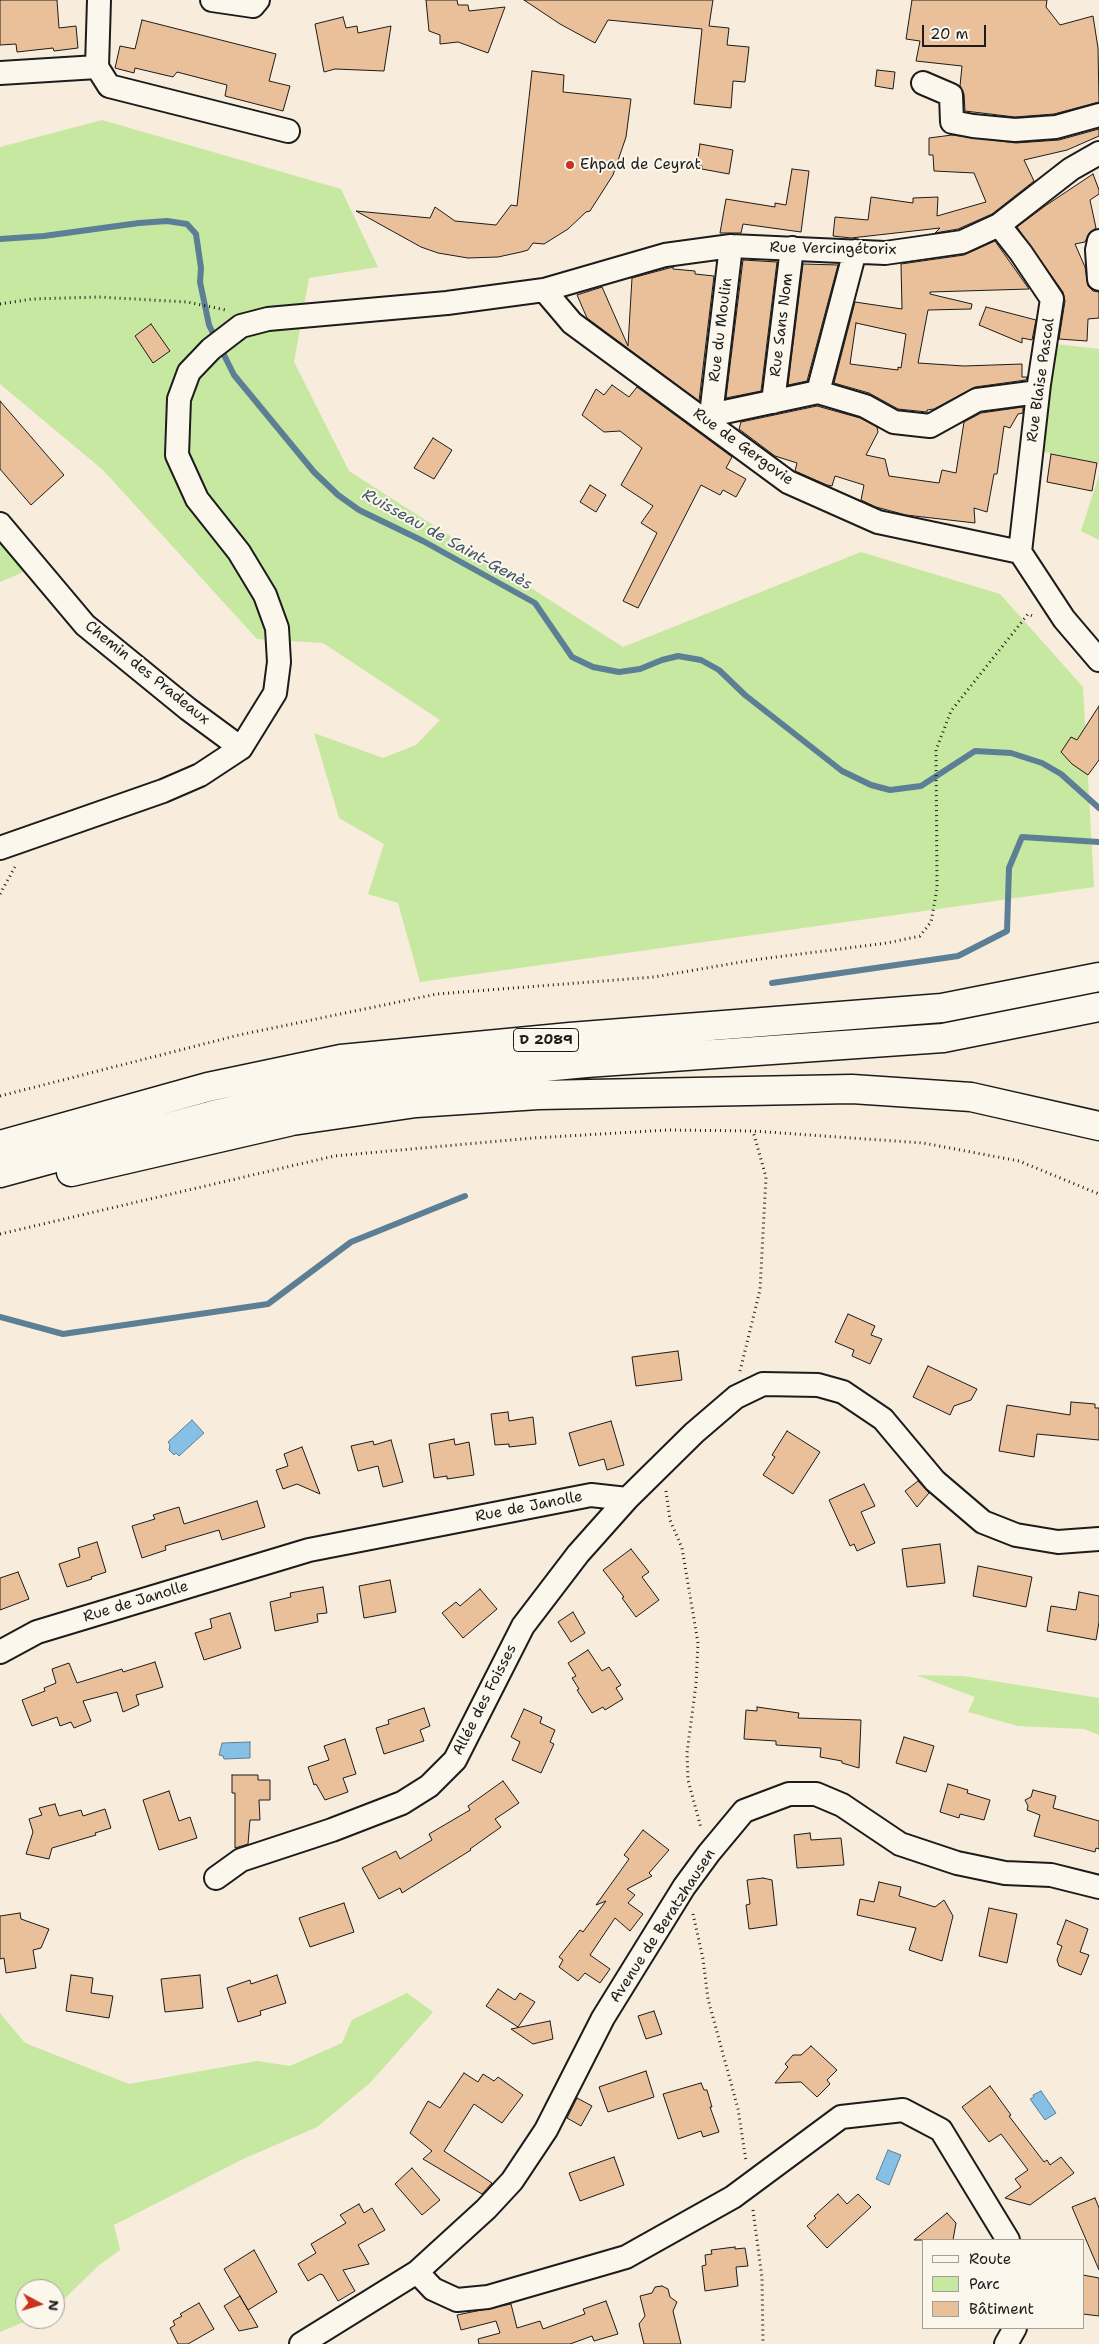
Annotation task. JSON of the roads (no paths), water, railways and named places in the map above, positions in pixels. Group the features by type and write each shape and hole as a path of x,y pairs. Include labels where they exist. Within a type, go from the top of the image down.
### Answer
{"highway":[{"name":"D 2089","path":"0,1145 208,1087 341,1059 570,1037 942,1008 1099,977"},
{"name":"D 2089","path":"0,1173 213,1115 343,1086 586,1063 943,1038 1099,1008"},
{"path":"0,1183 75,1171 292,1121 416,1103 538,1095 852,1089 971,1097 1099,1126"}],"street":[{"path":"98,0 97,67 109,86 288,131"},
{"path":"212,0 253,6 258,0"},
{"path":"0,73 97,67"},
{"path":"923,83 951,95 952,122 1014,130 1056,127 1099,115"},
{"name":"Rue Vercingétorix","path":"241,748 275,693 279,662 277,628 265,596 239,552 197,499 177,454 179,398 189,372 211,349 241,326 268,319 447,303 544,290 665,255 732,246 855,250 885,253 962,242 998,225 1071,169 1099,153"},
{"name":"Rue Blaise Pascal","path":"998,225 1021,253 1052,299 1038,392 1020,552"},
{"path":"1099,241 1096,250 1099,278"},
{"name":"Rue du Moulin","path":"706,416 732,246"},
{"name":"Rue Sans Nom","path":"773,402 792,248"},
{"path":"818,392 855,250"},
{"name":"Rue de Gergovie","path":"544,290 572,323 706,416 788,482 878,522 1020,552"},
{"path":"706,416 818,392 865,406 894,422 930,426 977,400 1038,392"},
{"name":"Chemin des Pradeaux","path":"0,524 85,625 188,709 241,748"},
{"path":"1020,552 1064,619 1099,660"},
{"path":"0,848 163,791 200,775 241,748"},
{"path":"627,1499 694,1433 736,1397 763,1384 818,1385 843,1392 883,1419 935,1482 983,1522 1016,1535 1058,1542 1099,1539"},
{"name":"Rue de Janolle","path":"0,1652 37,1632 309,1550 591,1494 627,1499"},
{"name":"Allée des Foisses","path":"216,1878 241,1860 332,1830 402,1803 429,1786 455,1760 522,1626 578,1554 627,1499"},
{"name":"Avenue de Beratzhausen","path":"301,2344 417,2272 486,2209 512,2181 546,2130 603,2018 684,1887 744,1811 789,1794 816,1794 842,1805 900,1844 957,1863 1005,1873 1051,1875 1099,1887"},
{"path":"417,2272 432,2289 458,2300 488,2297 626,2257 733,2197 748,2174 841,2117 904,2110 941,2130 1007,2239"},
{"path":"1006,2344 1014,2329"}],"water":[{"path":"192,1420 204,1433 179,1456 176,1453 174,1455 169,1450 170,1445 168,1442"},
{"path":"250,1742 250,1758 224,1759 223,1756 219,1755 222,1743"},
{"path":"1041,2091 1056,2113 1045,2120 1030,2099"},
{"path":"888,2150 901,2155 889,2185 876,2179"}],"waterway":[{"name":"Ruisseau de Saint-Genès","path":"0,239 44,236 139,223 167,221 187,224 196,234 201,268 200,282 209,325 234,375 314,472 338,495 359,510 423,541 535,603 572,657 593,667 619,672 640,669 678,656 701,660 719,670 745,695 842,771 871,785 890,790 921,786 975,751 1011,753 1042,763 1061,774 1099,808"},
{"path":"772,983 958,956 1007,931 1009,868 1022,837 1099,842"},
{"path":"0,1317 63,1334 268,1304 351,1242 465,1196"}],"place":[{"name":"Ehpad de Ceyrat","path":"570,165"}]}
